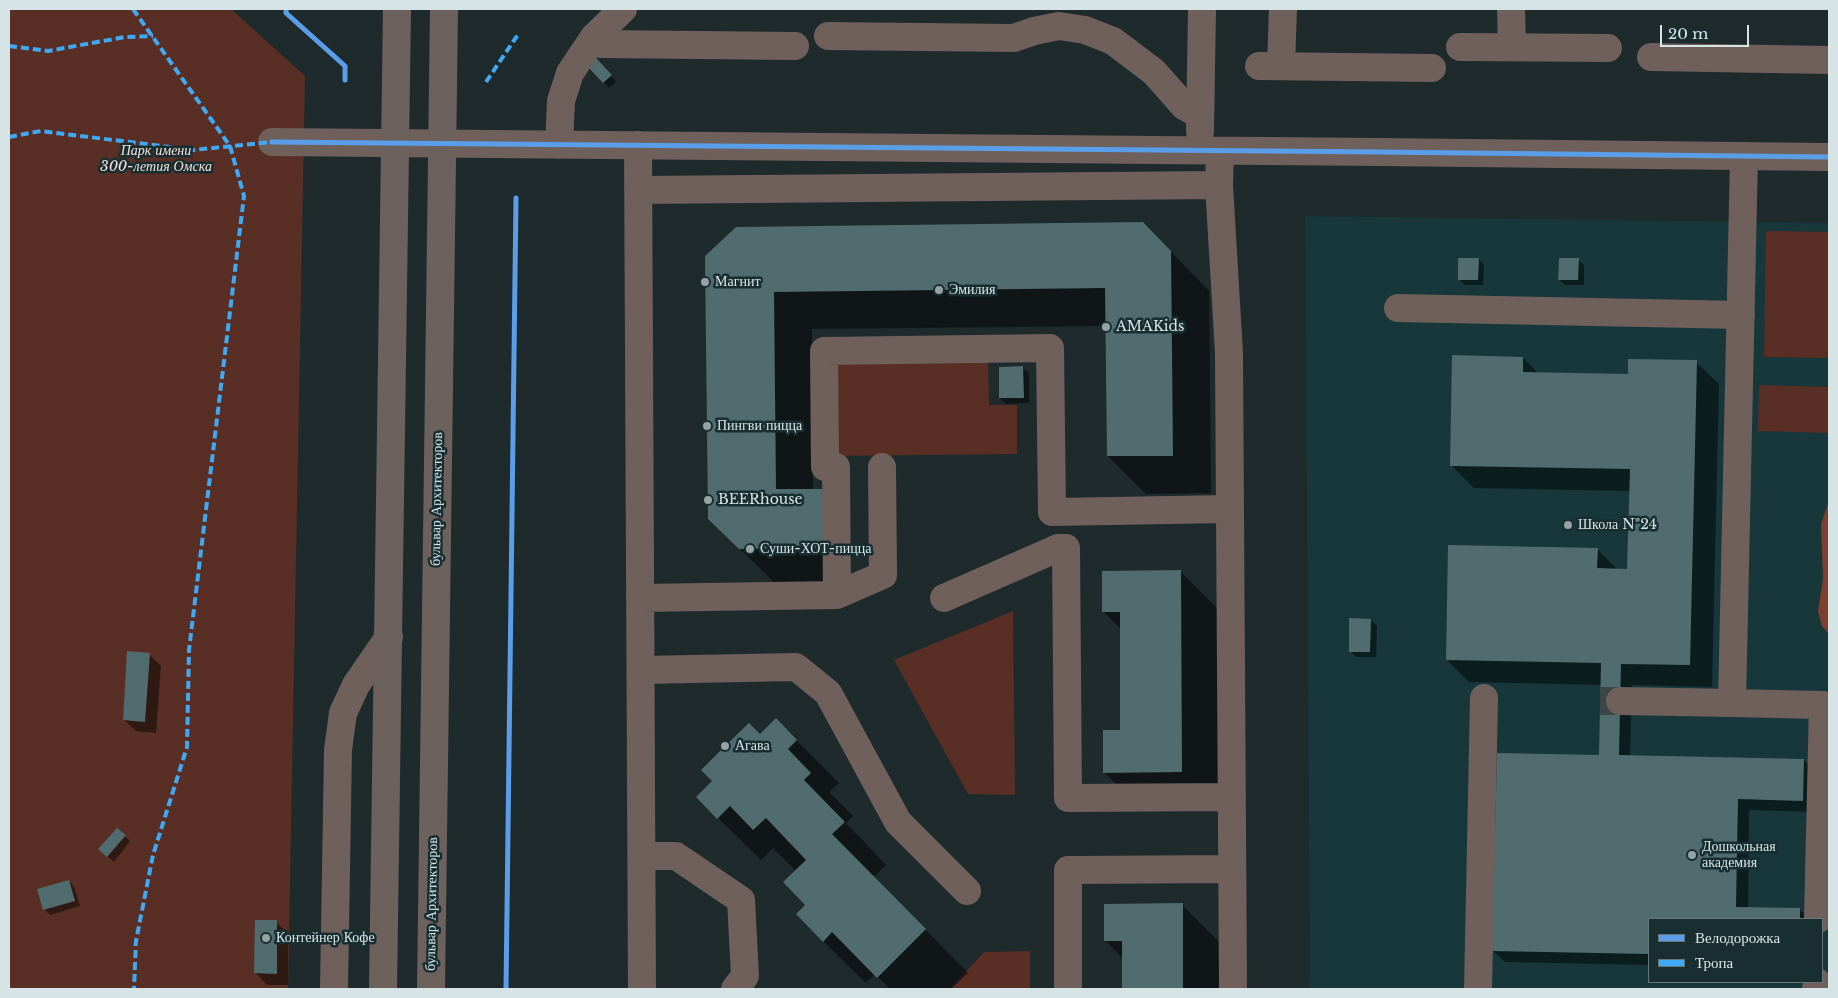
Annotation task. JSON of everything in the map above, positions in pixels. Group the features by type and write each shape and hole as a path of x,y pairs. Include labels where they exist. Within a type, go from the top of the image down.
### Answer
{"main road":[{"name":"бульвар Архитекторов","path":"397,9 419,143 431,989"},
{"name":"бульвар Архитекторов","path":"383,989 388,637 419,143 444,9"}],"street":[{"path":"559,145 560,101 570,73 594,37 623,9"},
{"path":"1202,9 1200,115 1219,186 1230,353 1233,989"},
{"path":"1283,9 1270,66 1432,68"},
{"path":"1511,9 1512,47"},
{"path":"828,36 1014,38 1034,31 1060,26 1085,30 1113,41 1154,72 1184,106 1200,115"},
{"path":"594,37 601,44 795,46"},
{"path":"1460,47 1608,48"},
{"path":"1651,57 1829,60"},
{"path":"272,142 1829,157"},
{"path":"638,145 642,989"},
{"path":"1732,704 1744,156"},
{"path":"638,190 1219,186"},
{"path":"1398,308 1741,315"},
{"path":"837,595 836,467 826,467 824,350 1050,348 1052,512 1230,509"},
{"path":"640,598 837,595 883,575 882,466"},
{"path":"944,598 1058,548 1066,548 1068,798 1232,797"},
{"path":"334,989 338,750 343,713 356,685 388,637"},
{"path":"641,670 796,667 828,693 898,822 968,890"},
{"path":"1478,989 1484,698"},
{"path":"1620,701 1823,705 1818,918"},
{"path":"642,856 676,856 741,900 745,976 735,989"},
{"path":"1068,989 1068,870 1232,869"}],"shaded area":[{"name":"Школа №24","path":"1305,216 1829,223 1829,989 1310,989"},
{"path":"1829,501 1829,634 1822,626 1818,611 1823,579 1821,524"}],"green space":[{"name":"Парк имени 300-летия Омска","path":"9,9 231,9 305,76 288,989 9,989"},
{"path":"1766,231 1829,232 1829,358 1764,357"},
{"path":"988,355 989,405 1017,405 1017,454 835,456 834,357"},
{"path":"1759,385 1829,387 1829,433 1758,431"},
{"path":"1013,611 1015,795 968,794 894,660"},
{"path":"1030,951 1030,989 950,989 984,952"}],"building":[{"path":"596,58 612,75 603,83 587,66"},
{"path":"1143,222 1171,251 1173,456 1107,456 1105,288 774,292 776,489 824,489 824,548 739,549 708,519 705,256 736,227"},
{"path":"1458,258 1479,258 1478,280 1458,280"},
{"path":"1559,258 1579,258 1578,280 1558,280"},
{"path":"1452,355 1523,357 1523,372 1628,374 1628,359 1697,360 1690,665 1621,664 1619,755 1804,759 1803,801 1738,799 1736,907 1800,908 1800,918 1648,918 1648,954 1492,951 1497,753 1599,755 1601,663 1446,660 1448,545 1598,548 1597,568 1627,569 1630,469 1450,466"},
{"path":"1023,366 1024,398 999,398 999,367"},
{"path":"1181,570 1182,772 1103,773 1103,730 1120,730 1120,612 1102,612 1102,571"},
{"path":"1349,618 1371,619 1370,652 1349,652"},
{"path":"127,651 150,653 145,722 123,720"},
{"path":"776,718 797,740 788,749 811,773 804,780 845,822 832,834 926,929 877,978 832,932 823,942 796,914 805,905 783,882 806,860 766,818 753,830 730,806 717,819 696,797 712,781 701,770 725,746 749,723 760,734"},
{"path":"117,828 126,835 107,857 98,849"},
{"path":"69,880 75,901 43,910 37,889"},
{"path":"1183,903 1183,989 1122,989 1122,941 1104,941 1104,904"},
{"name":"Контейнер Кофе","path":"255,920 277,920 277,974 254,973"}],"tunnel":[{"path":"1600,701 1620,701"}],"marked path":[{"path":"133,9 230,146 244,196 189,650 187,747 153,855 136,941 134,989"},
{"path":"486,82 519,33"},
{"path":"9,46 48,51 125,37 153,36"},
{"path":"9,137 41,131 193,150 272,142"}],"cycle path":[{"path":"286,9 286,13 345,66 345,80"},
{"path":"272,142 1829,157"},
{"path":"506,989 516,198"}],"place":[{"name":"Магнит","path":"705,282"},
{"name":"Эмилия","path":"939,290"},
{"name":"AMAKids","path":"1106,327"},
{"name":"Пингви пицца","path":"707,426"},
{"name":"BEERhouse","path":"708,500"},
{"name":"Школа №24","path":"1568,525"},
{"name":"Суши-ХОТ-пицца","path":"750,549"},
{"name":"Агава","path":"725,746"},
{"name":"Дошкольная академия","path":"1692,855"},
{"name":"Контейнер Кофе","path":"266,938"}]}
